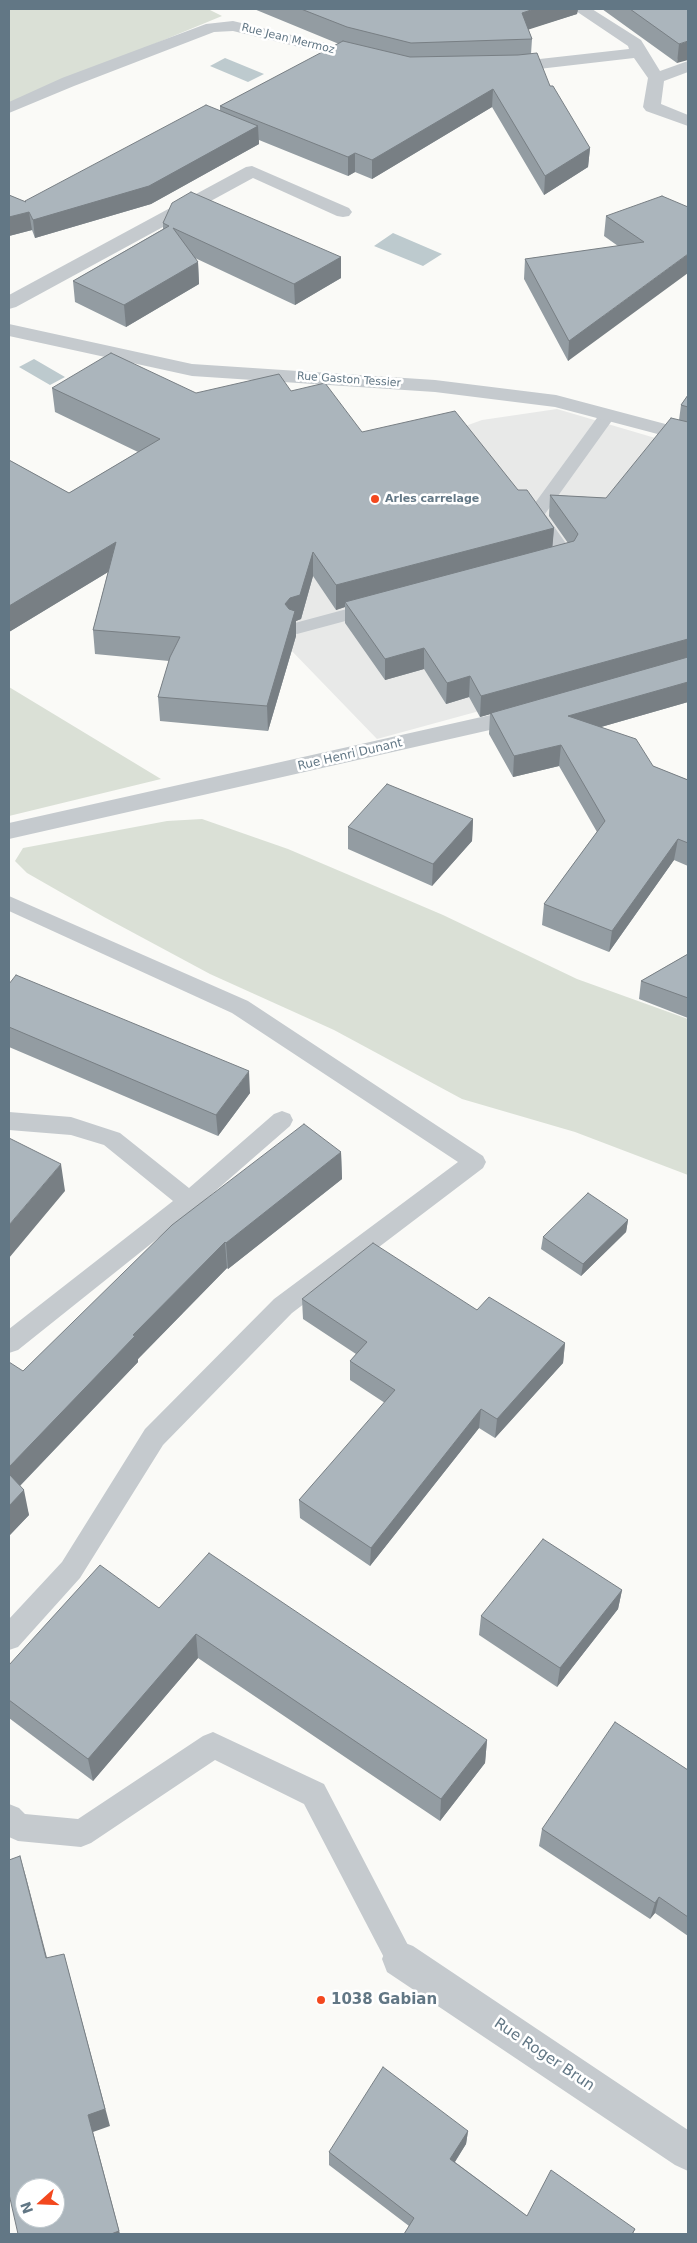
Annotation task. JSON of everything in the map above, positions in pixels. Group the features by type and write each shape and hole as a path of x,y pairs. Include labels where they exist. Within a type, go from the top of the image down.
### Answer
{"street":[{"path":"581,9 635,43 639,53 656,78 652,107 688,121"},
{"name":"Rue Jean Mermoz","path":"9,108 68,82 212,27 233,26 382,62"},
{"path":"488,68 517,68 639,53"},
{"path":"656,78 688,66"},
{"path":"9,303 252,171 343,212"},
{"name":"Rue Gaston Tessier","path":"9,330 192,370 435,386 556,401 688,436"},
{"name":"Rue Henri Dunant","path":"9,831 507,720 545,709"},
{"name":"Rue Roger Brun","path":"400,1959 688,2152"}],"lane":[{"path":"537,564 566,556 536,514 608,415"},
{"path":"297,628 393,602"},
{"path":"9,903 240,1007 475,1162 283,1306 154,1437 71,1570 9,1638"},
{"path":"9,1343 189,1201 282,1120"},
{"path":"9,1121 71,1126 112,1138 189,1201"},
{"path":"9,1818 18,1827 81,1833 213,1745 314,1794 400,1959"}],"shaded area":[{"path":"9,9 208,9 222,16 9,104"},
{"path":"225,58 264,74 248,82 210,66"},
{"path":"393,233 442,254 423,266 374,246"},
{"path":"34,359 65,377 50,385 19,367"},
{"path":"557,409 662,440 688,654 377,739 288,647 197,510 303,485 482,420"},
{"path":"9,687 161,779 9,816"},
{"path":"202,819 288,849 443,915 577,979 688,1019 688,1175 575,1132 462,1099 334,1030 210,974 27,873 15,861 23,848 167,821"}],"building":[{"path":"301,9 534,9 522,13 532,39 411,43 347,27"},
{"path":"630,9 688,9 688,41 679,44"},
{"path":"343,41 410,57 537,53 550,86 553,86 590,148 545,176 493,89 372,160 355,153 348,157 220,106"},
{"path":"206,105 258,126 149,186 33,220 29,212 9,217 9,195 26,202"},
{"path":"191,192 341,257 294,284 173,228 198,262 124,305 73,281 169,226 163,223 172,203"},
{"path":"662,196 688,207 688,254 569,341 525,259 644,242 606,216"},
{"path":"111,353 196,393 279,374 291,391 325,383 362,432 455,411 518,490 527,490 554,528 336,585 313,552 300,595 290,598 285,604 289,609 295,611 267,706 158,697 170,657 180,637 93,630 116,542 9,606 9,460 69,493 160,439 52,388"},
{"path":"688,395 688,407 681,405"},
{"path":"671,418 688,422 688,639 481,696 470,676 447,683 424,648 385,659 345,602 574,541 578,534 550,495 606,498"},
{"path":"688,657 688,682 568,716 636,739 653,766 688,780 688,843 678,839 612,931 544,904 605,821 561,745 514,756 491,713"},
{"path":"387,784 473,819 433,864 348,827"},
{"path":"688,954 688,998 641,981"},
{"path":"16,975 249,1071 216,1115 9,1027 9,984"},
{"path":"304,1124 341,1152 225,1242 133,1335 135,1336 9,1467 9,1362 23,1371 172,1225"},
{"path":"9,1138 61,1164 9,1225"},
{"path":"588,1193 628,1220 583,1264 543,1237"},
{"path":"373,1243 477,1310 489,1297 565,1343 497,1419 481,1409 371,1548 299,1500 395,1390 350,1361 367,1342 302,1299"},
{"path":"9,1474 24,1490 9,1506"},
{"path":"543,1539 622,1590 560,1668 481,1616"},
{"path":"209,1553 487,1740 441,1799 196,1634 88,1759 9,1700 9,1665 100,1565 159,1608"},
{"path":"615,1722 688,1770 688,1917 659,1897 655,1903 542,1829"},
{"path":"20,1856 46,1958 64,1954 105,2109 88,2115 119,2231 111,2234 18,2234 17,2228 65,2228 65,2178 15,2178 15,2221 9,2194 9,1860"},
{"path":"383,2067 468,2131 450,2159 527,2216 551,2170 635,2229 632,2234 404,2234 414,2218 329,2152"}],"place":[{"name":"Arles carrelage","path":"375,499"},
{"name":"1038 Gabian","path":"321,2000"}]}
